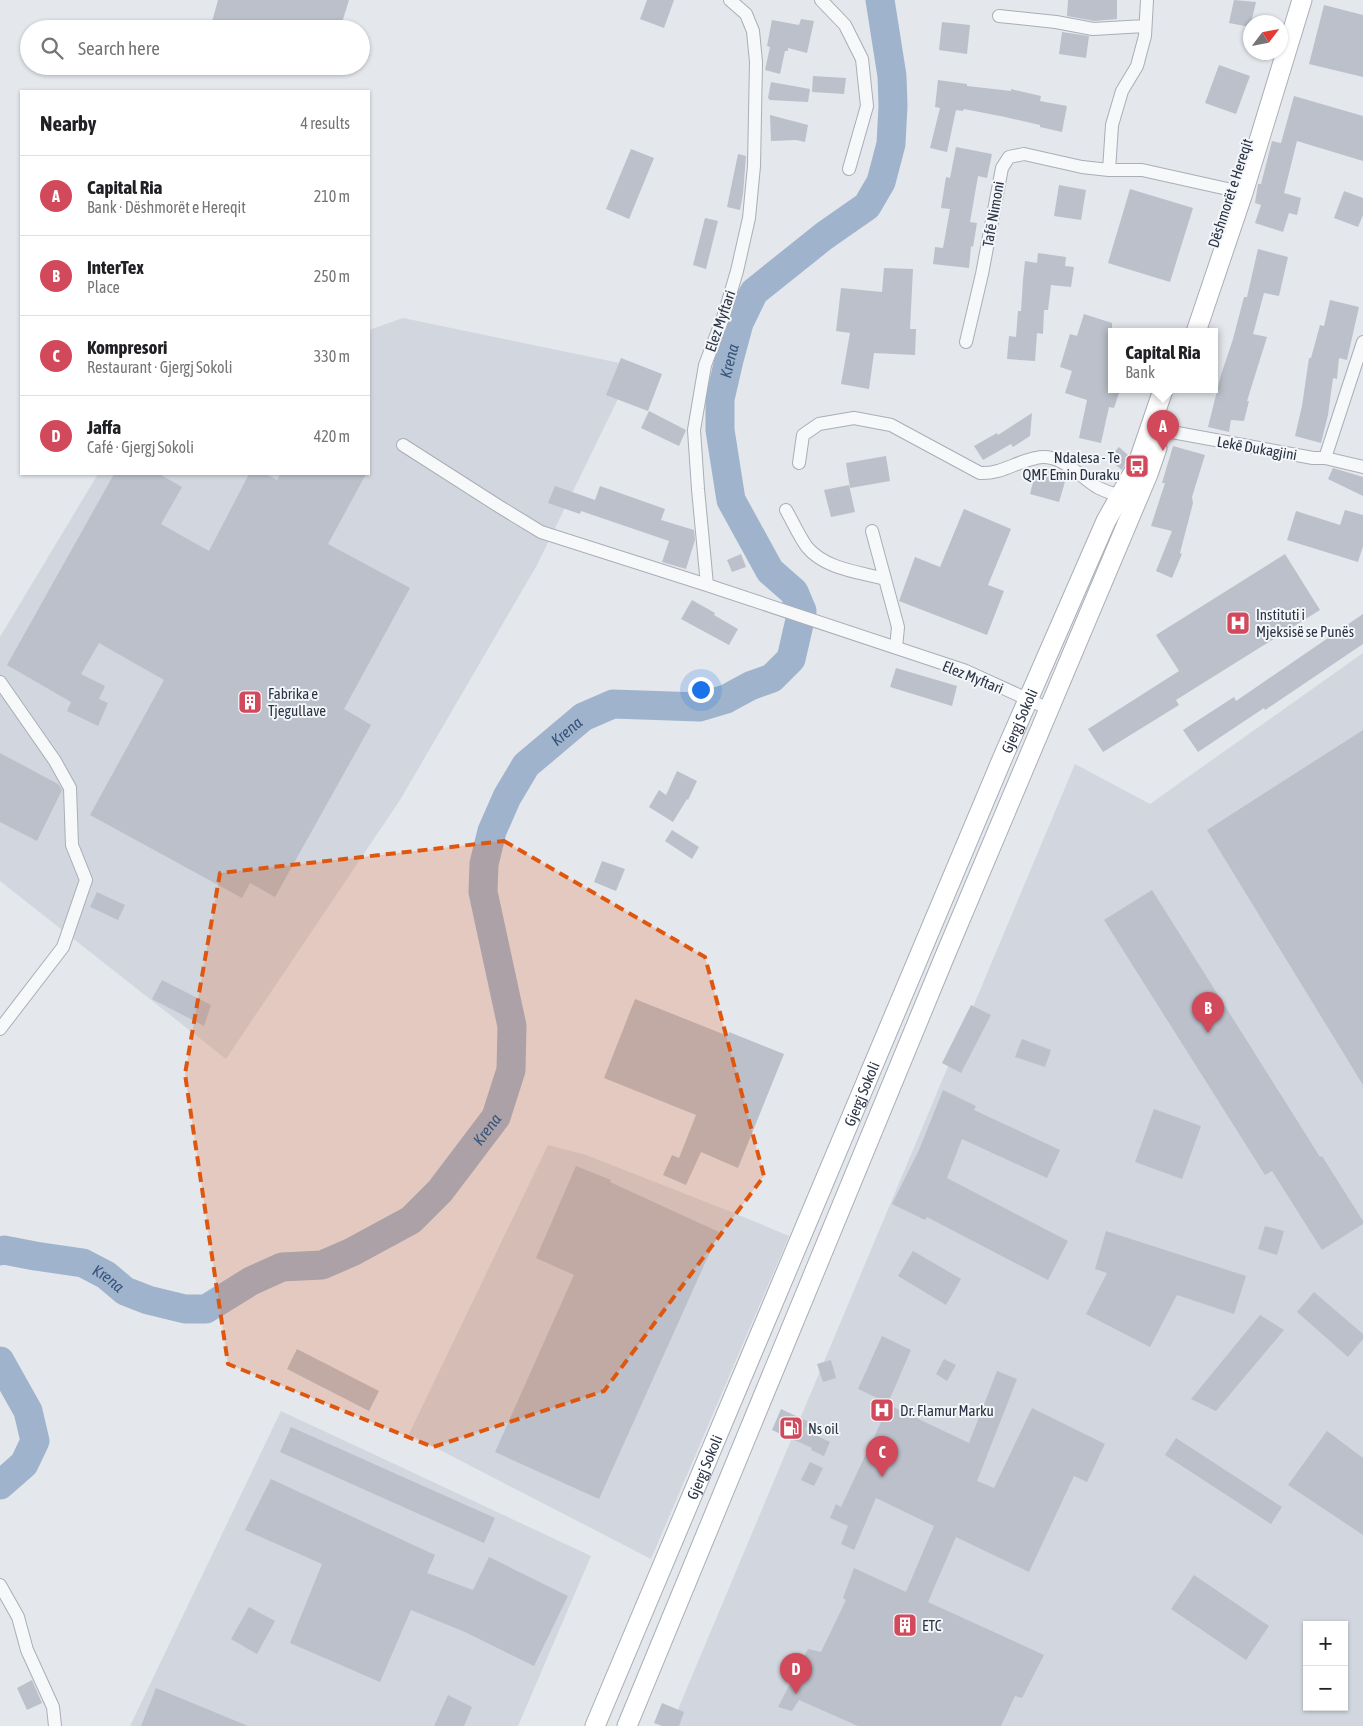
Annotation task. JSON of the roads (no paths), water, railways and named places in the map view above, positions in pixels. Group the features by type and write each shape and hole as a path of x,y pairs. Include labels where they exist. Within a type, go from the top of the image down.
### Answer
{"main road":[{"path":"1286,15 1291,0"},
{"path":"1197,328 1243,193 1302,0"},
{"name":"Dëshmorët e Hereqit","path":"1184,328 1232,190 1273,60"},
{"path":"1143,470 1156,429 1162,393"},
{"path":"1156,429 1174,393"},
{"name":"Gjergj Sokoli","path":"595,1726 991,784 1106,521 1119,496 1143,470"},
{"name":"Gjergj Sokoli","path":"627,1726 1049,709 1143,470"}],"street":[{"name":"Elez Myftari","path":"730,0 746,14 753,31 756,62 754,166 749,218 738,271 705,365 694,430 707,585 966,672 1049,709"},
{"path":"821,0 845,25 862,59 867,106 849,170"},
{"path":"1109,170 1112,125 1122,91 1137,66 1145,26 1146,0"},
{"path":"999,16 1056,22 1093,29 1145,26"},
{"name":"Tafë Nimoni","path":"966,342 982,274 1002,168 1009,157 1024,154 1082,167 1109,170 1142,170 1232,190"},
{"path":"1325,458 1363,342"},
{"path":"799,463 803,435 819,424 854,418 891,425 980,473 992,473 1036,457 1048,458 1071,466 1098,487 1119,496"},
{"name":"Lekë Dukagjini","path":"1156,429 1313,458 1325,458 1363,467"},
{"path":"403,445 541,532 707,585"},
{"path":"786,510 807,546 820,560 841,568 884,579"},
{"path":"872,531 898,627 896,648"},
{"path":"0,682 55,761 70,788 72,845 86,880 62,947 0,1029"},
{"path":"0,1585 18,1618 27,1650 53,1707 55,1726"}],"waterway":[{"name":"Krena","path":"0,1251 4,1250 83,1263 106,1275 125,1291 148,1300 185,1309 206,1309 251,1281 282,1267 322,1265 352,1252 411,1220 440,1191 496,1117 511,1070 512,1026 483,892 484,864 492,831 507,797 526,765 583,717 613,704 699,707 726,699 750,686 772,678 791,659 802,611 794,592 770,571 731,500 720,430 720,399 739,323 754,292 824,236 867,206 881,182 891,144 893,106 892,76 880,0"},
{"name":"Krena","path":"0,1361 28,1411 35,1441 24,1464 0,1485"}],"place":[{"name":"Capital Ria","path":"1163,451"},
{"name":"Ndalesa - Te QMF Emin Duraku","path":"1137,466"},
{"name":"Instituti i Mjeksisë se Punës","path":"1238,623"},
{"name":"Fabrika e Tjegullave","path":"250,702"},
{"name":"InterTex","path":"1208,1033"},
{"name":"Dr. Flamur Marku","path":"882,1410"},
{"name":"Ns oil","path":"791,1428"},
{"name":"Kompresori","path":"882,1477"},
{"name":"ETC","path":"905,1625"},
{"name":"Jaffa","path":"796,1694"}]}
